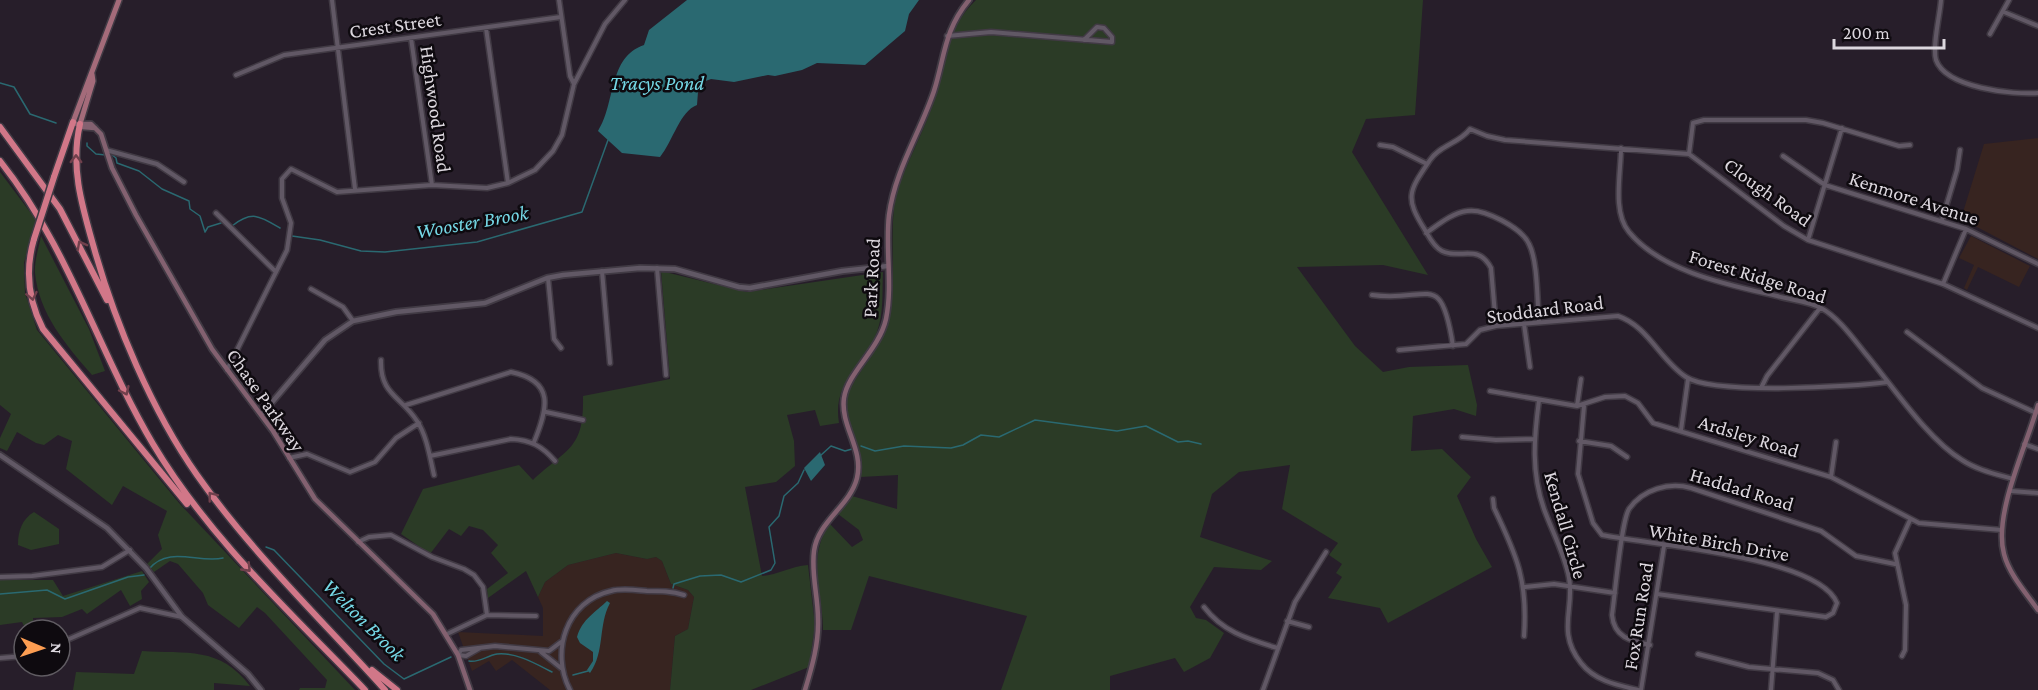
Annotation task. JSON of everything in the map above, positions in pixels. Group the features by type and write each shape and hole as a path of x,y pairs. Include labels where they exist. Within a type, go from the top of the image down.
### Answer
{"highway":[{"path":"77,123 54,177 29,260 29,286 43,329 199,518 365,690"},
{"path":"77,123 75,161 82,204 109,295 142,374"},
{"path":"0,127 42,181 69,224 169,431 206,488 385,690"},
{"path":"0,161 33,207 58,250 155,448 189,500 235,555"},
{"path":"320,619 378,676 397,690"}],"main road":[{"path":"77,123 93,83 93,74 118,0"},
{"name":"Park Road","path":"805,690 818,638 814,550 822,530 849,495 858,475 857,452 844,411 844,399 848,385 873,351 882,330 888,305 892,195 934,92 947,36 958,14 969,0"},
{"name":"Chase Parkway","path":"77,123 91,124 102,136 115,175 182,299 227,370 262,414 315,499 358,543 419,598 447,634 458,655 470,690"},
{"path":"2038,405 2024,444 2002,530 2004,554 2009,567 2038,610"}],"street":[{"path":"332,0 355,189"},
{"path":"559,0 570,76 574,84"},
{"path":"227,370 287,250 291,223 282,198 282,179 291,169 337,192 432,185 487,188 508,183 535,170 553,151 562,135 574,84 605,24 625,0"},
{"path":"1941,0 1935,54 1937,63 1944,73 1954,79 1989,89 2023,94 2038,93"},
{"path":"1990,34 2009,0"},
{"path":"2004,12 2038,26"},
{"name":"Crest Street","path":"236,75 284,55 561,17"},
{"path":"947,36 991,32 1084,40 1112,42 1112,37 1104,28 1097,27 1084,40"},
{"path":"486,28 508,183"},
{"name":"Highwood Road","path":"411,38 432,185"},
{"path":"1496,326 1491,268 1487,261 1480,254 1444,252 1436,247 1411,206 1410,199 1427,164 1438,151 1461,139 1470,129 1505,140 1689,154 1693,123 1704,120 1790,118 1842,128 1899,146 1910,145"},
{"path":"1808,240 1842,128"},
{"path":"1380,144 1393,147 1427,164"},
{"name":"Forest Ridge Road","path":"1621,148 1619,211 1623,223 1637,240 1671,264 1686,270 1741,288 1820,308 1838,322 1953,454 1977,468 2014,480"},
{"path":"1942,220 1953,187 1960,150"},
{"path":"107,153 157,164 184,182"},
{"name":"Clough Road","path":"1689,154 1784,225 1808,240 1943,284 2038,328"},
{"name":"Kenmore Avenue","path":"1783,156 1825,184 1966,229 2038,264"},
{"path":"1426,233 1447,219 1466,211 1473,211 1513,225 1530,245 1539,322"},
{"path":"216,213 276,272"},
{"path":"1943,284 1966,229"},
{"path":"262,414 325,340 353,321 396,312 485,303 548,278 602,272 675,269 750,288 842,271 888,266"},
{"path":"657,268 666,375"},
{"path":"602,272 610,363"},
{"path":"548,278 554,339 561,348"},
{"path":"311,290 343,307 353,321"},
{"path":"1372,295 1391,297 1428,294 1437,298 1448,311 1453,346"},
{"path":"1761,388 1767,376 1820,308"},
{"name":"Stoddard Road","path":"1399,350 1466,344 1480,330 1496,326 1608,315 1626,318 1688,379"},
{"path":"1524,324 1530,367"},
{"path":"1907,332 1982,388 2036,413"},
{"path":"381,360 380,375 389,392 406,405 419,423 435,475"},
{"path":"406,405 511,372 529,376 545,393 546,412 534,442"},
{"path":"1577,406 1581,379"},
{"path":"1681,430 1688,379 1761,388 1888,382"},
{"name":"Ardsley Road","path":"1490,391 1577,406 1584,406 1605,398 1625,396 1638,404 1653,423 1831,477 1910,520 1932,525 2002,530"},
{"name":"Kendall Circle","path":"1539,400 1534,439 1534,469 1538,488 1570,578 1567,623 1569,636 1580,662 1610,683 1639,690"},
{"name":"White Birch Drive","path":"1584,406 1579,441 1578,474 1596,531 1602,535 1623,539 1745,558 1801,573 1828,590 1837,603 1833,613 1826,617 1657,594"},
{"path":"546,412 583,420"},
{"path":"289,458 307,454 350,472 375,462 396,438 419,423"},
{"path":"1462,437 1496,440 1534,439"},
{"path":"430,456 511,439 534,442 555,461"},
{"path":"1579,441 1611,446 1628,457"},
{"path":"1831,477 1836,442"},
{"path":"2024,444 2038,449"},
{"path":"0,455 107,528 130,549 182,617 248,674 261,690"},
{"name":"Haddad Road","path":"1650,645 1623,638 1616,629 1612,615 1630,507 1658,488 1678,485 1821,531 1856,556 1896,564"},
{"path":"2011,491 2038,493"},
{"path":"1493,499 1494,508 1525,588 1524,636"},
{"path":"1902,656 1905,650 1906,605 1895,553 1898,541 1910,520"},
{"path":"358,543 369,537 391,535 409,542 432,557 464,569 474,575 483,587 487,615"},
{"name":"Fox Run Road","path":"1639,690 1650,645 1664,546"},
{"path":"0,577 32,576 102,567 130,549"},
{"path":"1263,690 1287,621 1302,588 1326,552"},
{"path":"1525,588 1554,584 1615,593"},
{"path":"570,690 561,668 562,641 566,627 576,613 602,594 623,590 670,591 684,595"},
{"path":"169,614 174,607"},
{"path":"1204,607 1213,619 1230,632 1277,648"},
{"path":"72,638 140,608 182,617"},
{"path":"1771,690 1777,612"},
{"path":"447,634 487,615 536,616"},
{"path":"1287,621 1309,627"},
{"path":"458,655 464,649 508,646 541,651 556,648 562,641"},
{"path":"541,651 561,668"},
{"path":"1698,654 1749,667 1827,675 1839,690"}],"shaded area":[{"path":"2038,138 2038,259 1975,226 1960,222 1984,144"},
{"path":"1971,236 2030,266 2019,287 1978,267 1967,290 1964,288 1974,265 1959,258"},
{"path":"616,553 647,559 656,557 662,561 671,584 688,590 694,597 688,629 675,636 670,690 550,690 512,660 496,671 489,661 472,671 458,632 543,636 543,608 538,597 545,582 568,565"}],"green space":[{"path":"976,0 1423,0 1415,115 1366,119 1352,152 1428,275 1383,265 1297,267 1355,346 1383,372 1409,367 1468,365 1477,405 1476,416 1454,409 1413,416 1411,451 1442,449 1471,477 1457,496 1476,539 1492,567 1388,623 1380,608 1328,598 1342,577 1336,573 1342,564 1329,555 1338,543 1282,509 1290,465 1239,472 1212,494 1200,537 1272,561 1261,570 1214,567 1190,607 1196,618 1206,620 1224,633 1210,658 1184,672 1175,658 1110,676 1110,690 1001,690 1027,616 869,576 851,630 823,630 817,562 823,536 830,524 852,547 863,540 859,530 838,514 852,496 897,509 898,475 860,477 860,458 848,421 846,402 848,393 879,344 888,322 892,291 896,194 938,90 952,36"},
{"path":"0,172 36,220 24,263 25,293 37,330 179,503 355,690 299,690 300,688 325,688 327,680 265,613 257,607 239,628 208,605 203,593 178,564 170,561 154,572 147,564 162,549 158,535 167,511 123,486 112,505 66,469 72,441 58,435 44,445 17,432 7,451 0,448 0,438 11,414 0,405"},
{"path":"41,236 89,329 105,371 92,375 55,328 48,315 42,302 35,273"},
{"path":"661,271 747,292 883,272 882,310 877,332 865,355 850,375 840,396 839,423 820,426 815,410 787,415 794,441 795,466 776,482 745,487 762,576 808,565 815,625 809,667 751,690 670,690 675,636 688,629 694,597 688,590 671,584 662,561 656,557 647,559 616,553 568,565 545,582 538,597 526,571 488,598 487,589 508,573 491,553 498,545 483,530 469,526 461,536 449,529 430,554 401,534 423,489 519,465 533,480 572,446 581,427 583,396 670,379"},
{"path":"34,512 59,529 59,544 31,550 18,545 22,526 26,518"},
{"path":"142,571 149,582 141,591 142,599 130,606 121,590 87,614 82,609 62,617 12,618 12,623 0,625 0,580 53,580 63,596"},
{"path":"142,651 188,653 215,658 239,673 250,686 214,683 214,690 73,690 76,672 134,674"}],"water":[{"name":"Tracys Pond","path":"687,0 919,0 909,14 905,31 865,65 817,63 802,70 775,76 768,75 734,82 711,79 703,82 698,92 697,105 691,108 681,120 660,157 622,153 598,131 604,120 618,70 632,51 644,45 649,30"},
{"path":"820,452 825,465 811,481 804,468"},
{"path":"607,601 610,603 606,611 598,656 590,673 587,670 593,661 593,652 580,643 577,637 586,621"}],"waterway":[{"name":"Wooster Brook","path":"0,83 14,87 30,114 56,123"},
{"name":"Wooster Brook","path":"292,236 320,240 361,251 385,252 477,242 582,212 608,140"},
{"name":"Wooster Brook","path":"87,143 87,146 96,154 106,155"},
{"name":"Wooster Brook","path":"111,154 116,158 117,163 139,171 162,189 189,201 190,209 200,216 205,232 208,227 221,223"},
{"name":"Wooster Brook","path":"232,226 245,218 256,216 280,228"},
{"name":"Welton Brook","path":"861,446 875,451 904,446 951,448 963,445 981,435 999,437 1035,420 1117,431 1146,426 1178,442 1188,441 1201,444"},
{"name":"Welton Brook","path":"820,456 831,446 845,451 852,449"},
{"name":"Welton Brook","path":"673,588 674,584 700,576 721,575 741,582 771,570 775,563 769,527 779,516 784,496 798,483 804,470"},
{"name":"Welton Brook","path":"266,547 274,550 384,664 404,679 451,657"},
{"name":"Welton Brook","path":"149,569 166,558 223,558"},
{"name":"Welton Brook","path":"0,594 47,590 65,599 128,577 144,575"},
{"name":"Welton Brook","path":"469,661 504,654 526,659 552,672"},
{"name":"Welton Brook","path":"573,675 588,671"}]}
